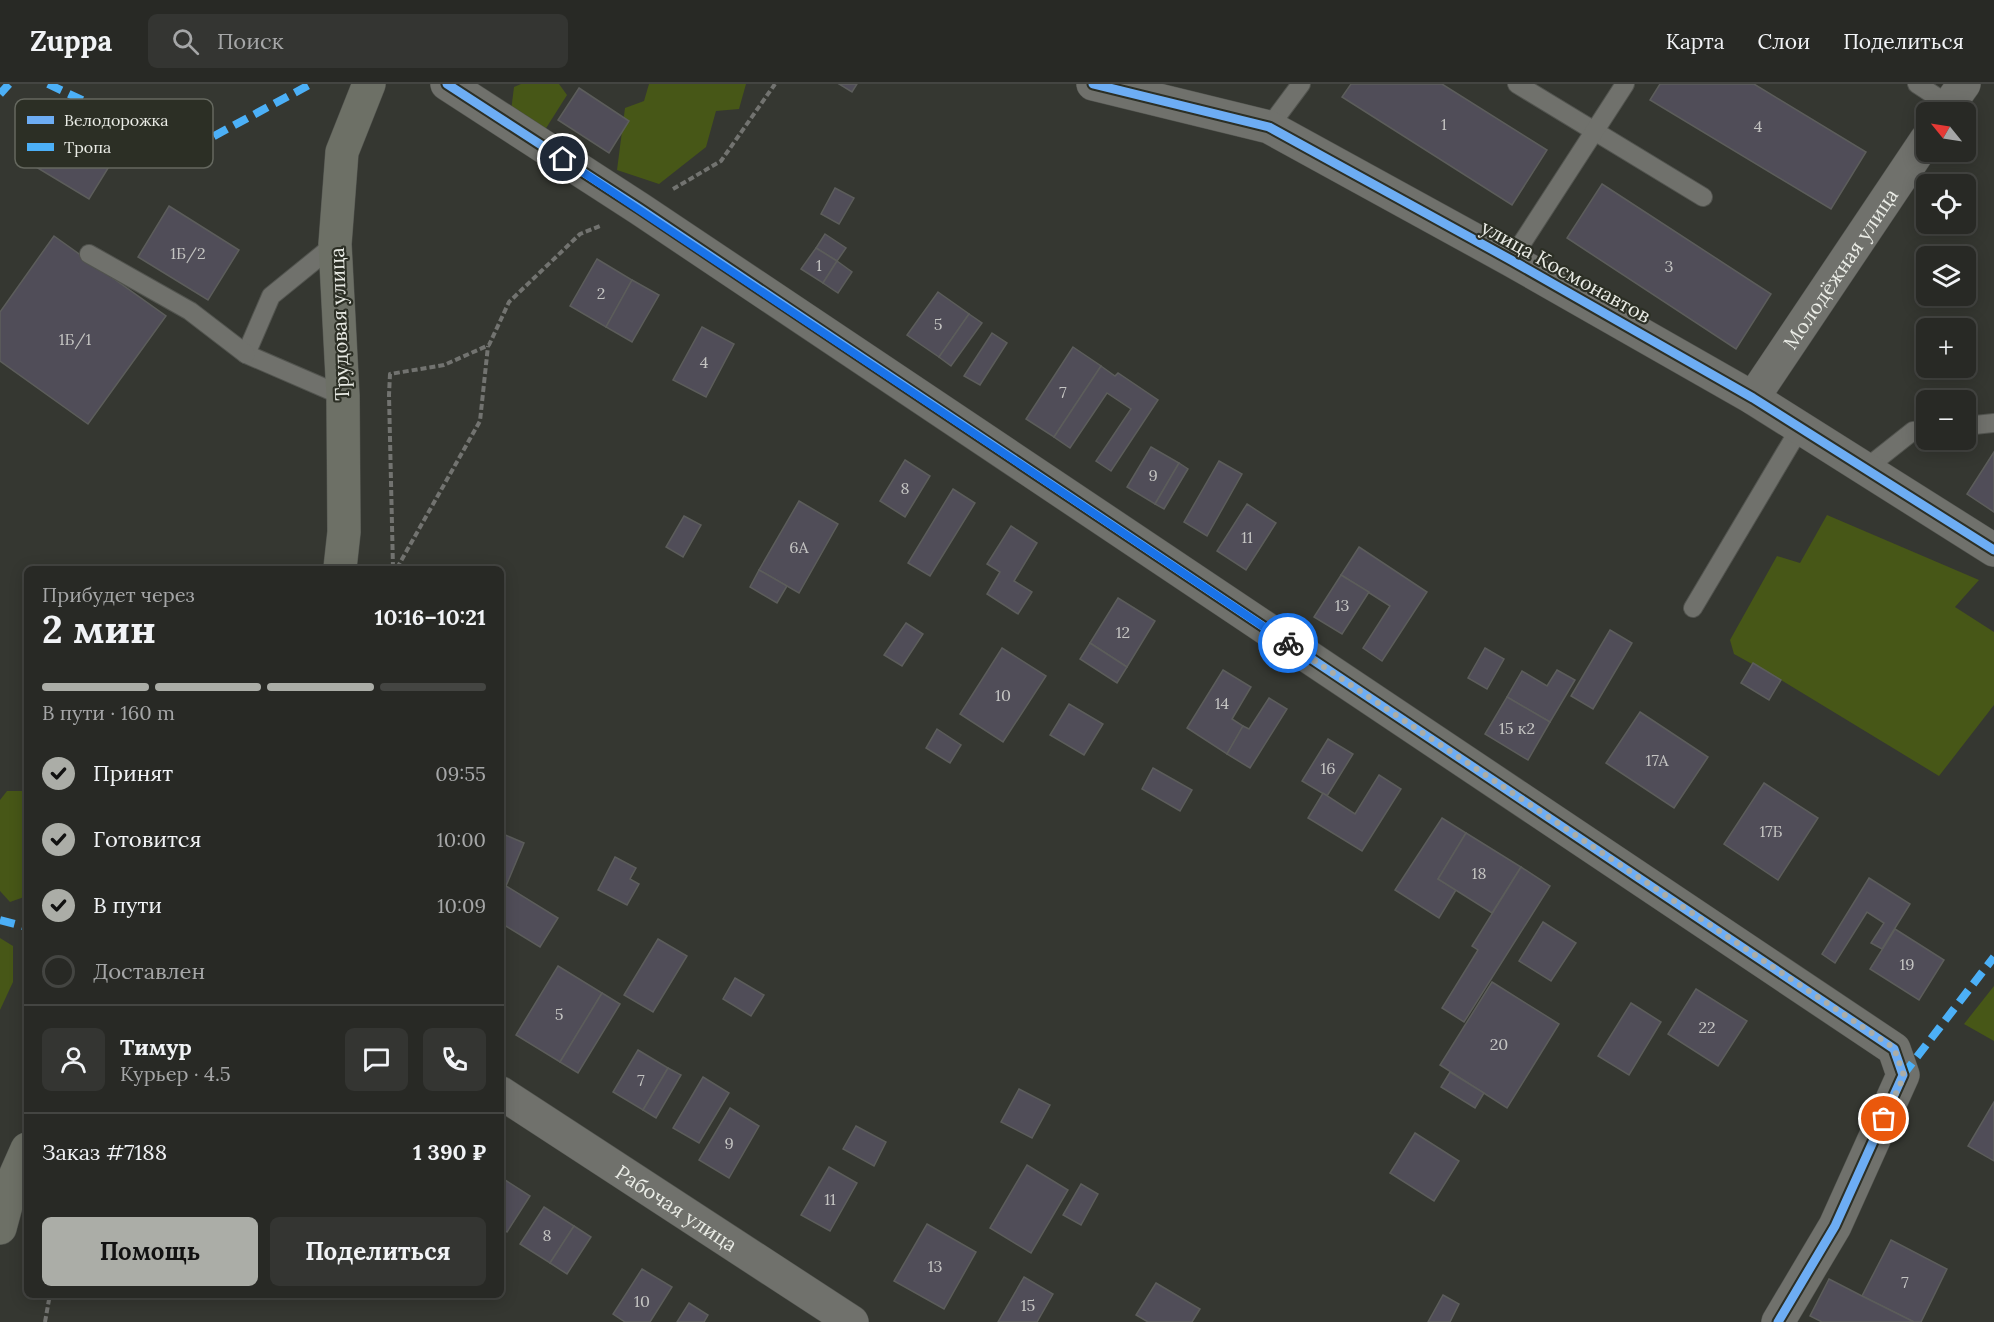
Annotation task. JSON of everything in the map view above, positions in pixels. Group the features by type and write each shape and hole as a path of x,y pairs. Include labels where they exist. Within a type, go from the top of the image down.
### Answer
{"main road":[{"name":"Трудовая улица","path":"340,566 344,532 343,396 335,244 342,152 369,84"},
{"path":"0,1228 12,1183 24,1156"}],"street":[{"path":"447,84 640,209 1894,1048 1904,1076 1835,1226 1778,1322"},
{"name":"улица Космонавтов","path":"1093,84 1269,127 1511,260 1753,398 1994,550"},
{"name":"Молодёжная улица","path":"1753,398 1916,155"},
{"name":"Рабочая улица","path":"504,1096 852,1322"}],"lane":[{"path":"1269,127 1301,84"},
{"path":"1517,84 1703,197"},
{"path":"1511,260 1625,84"},
{"path":"1917,84 1952,100"},
{"path":"246,354 271,296 335,244"},
{"path":"89,254 190,311 246,354 343,396"},
{"path":"1976,425 1994,423"},
{"path":"1693,608 1800,428"},
{"path":"1865,469 1916,432"}],"path":[{"path":"396,566 480,421 489,345 509,302 580,234 640,209 721,161 775,84"},
{"path":"395,566 390,374 444,366 489,345"},
{"path":"45,1322 49,1298"}],"green space":[{"path":"521,84 559,84 567,95 543,133 511,111 514,87"},
{"path":"649,84 746,84 739,109 716,111 706,147 659,184 617,170 625,108 644,101"},
{"path":"1827,515 1979,580 1955,607 1994,632 1994,705 1939,776 1734,654 1730,640 1777,556 1800,563"},
{"path":"23,708 24,781 22,781"},
{"path":"7,791 24,791 24,897 10,902 0,891 0,800"},
{"path":"0,938 13,946 13,982 0,1010"},
{"path":"1994,986 1994,1041 1964,1024"}],"building":[{"path":"839,84 857,84 852,92"},
{"path":"1351,84 1442,84 1547,150 1512,205 1342,97"},
{"path":"1660,84 1754,84 1866,152 1831,209 1650,100"},
{"path":"579,88 629,121 609,153 558,120"},
{"path":"38,168 108,168 89,199"},
{"path":"1602,184 1771,294 1736,349 1567,238"},
{"path":"835,188 854,198 839,224 821,214"},
{"path":"169,206 239,250 208,300 138,257"},
{"path":"825,234 846,248 837,261 816,248"},
{"path":"54,236 166,316 88,424 0,361 0,312"},
{"path":"816,248 837,261 823,283 801,269"},
{"path":"597,259 632,280 606,327 570,306"},
{"path":"837,261 852,272 838,293 823,283"},
{"path":"632,280 659,295 632,342 606,327"},
{"path":"938,292 969,314 939,357 907,335"},
{"path":"969,314 982,323 951,366 939,357"},
{"path":"702,327 734,344 706,397 673,380"},
{"path":"992,333 1007,343 980,385 964,376"},
{"path":"1073,347 1101,366 1054,437 1026,419"},
{"path":"1101,366 1115,376 1118,373 1158,400 1111,471 1096,461 1131,409 1107,393 1070,448 1054,437"},
{"path":"1151,447 1179,463 1155,504 1127,487"},
{"path":"1994,452 1994,512 1967,494"},
{"path":"905,460 930,476 905,517 880,501"},
{"path":"1219,461 1242,474 1207,536 1184,522"},
{"path":"1179,463 1188,469 1164,509 1155,504"},
{"path":"953,489 975,503 930,576 908,563"},
{"path":"799,501 838,524 799,593 759,570"},
{"path":"1247,504 1276,523 1246,570 1217,551"},
{"path":"684,516 701,525 683,557 666,547"},
{"path":"1011,526 1037,543 1014,581 1032,592 1018,614 987,594 1000,572 987,564"},
{"path":"1359,547 1427,592 1382,661 1363,648 1390,606 1341,575"},
{"path":"759,570 787,586 777,603 750,587"},
{"path":"1341,575 1369,592 1342,634 1314,617"},
{"path":"1118,598 1155,621 1127,667 1090,643"},
{"path":"906,623 923,634 902,666 884,655"},
{"path":"1610,630 1632,643 1593,709 1571,696"},
{"path":"1090,643 1127,667 1117,683 1080,659"},
{"path":"1002,648 1046,676 1003,742 960,714"},
{"path":"1485,648 1504,659 1487,689 1468,678"},
{"path":"1753,663 1781,680 1769,700 1741,683"},
{"path":"1223,670 1251,687 1232,719 1243,726 1227,754 1187,728"},
{"path":"1557,670 1575,680 1550,722 1507,697 1522,671 1547,686"},
{"path":"1507,697 1550,722 1528,760 1485,734"},
{"path":"1269,698 1287,709 1250,768 1227,754 1243,726 1249,729"},
{"path":"1069,704 1103,724 1084,755 1050,735"},
{"path":"1640,712 1708,757 1674,808 1606,763"},
{"path":"937,729 961,745 950,763 926,748"},
{"path":"1328,739 1353,754 1327,796 1302,781"},
{"path":"1153,768 1192,790 1180,811 1142,789"},
{"path":"1379,775 1401,789 1362,851 1308,818 1323,793 1355,814"},
{"path":"1764,783 1818,818 1778,880 1724,844"},
{"path":"1442,818 1466,833 1438,879 1456,890 1439,918 1395,890"},
{"path":"1466,833 1521,867 1492,913 1438,879"},
{"path":"504,834 524,843 506,886 504,885"},
{"path":"615,857 636,868 630,879 639,884 627,905 598,890"},
{"path":"1521,867 1550,886 1464,1022 1442,1008 1478,950 1472,946"},
{"path":"1869,878 1910,904 1882,949 1871,943 1884,923 1867,912 1835,963 1822,954"},
{"path":"506,886 558,918 540,947 504,925 504,889"},
{"path":"1543,922 1576,943 1551,981 1519,961"},
{"path":"1895,929 1944,960 1919,1000 1870,969"},
{"path":"658,939 687,956 653,1012 624,995"},
{"path":"558,966 602,993 560,1062 516,1035"},
{"path":"735,978 764,995 751,1016 723,999"},
{"path":"1492,982 1559,1024 1507,1108 1440,1065"},
{"path":"1696,989 1747,1021 1718,1066 1668,1034"},
{"path":"602,993 620,1004 578,1073 560,1062"},
{"path":"1631,1003 1661,1022 1629,1075 1598,1056"},
{"path":"638,1050 668,1068 643,1110 613,1092"},
{"path":"668,1068 681,1075 656,1118 643,1110"},
{"path":"1450,1072 1484,1093 1475,1108 1441,1087"},
{"path":"703,1077 729,1093 699,1143 673,1128"},
{"path":"1019,1089 1050,1105 1032,1138 1001,1122"},
{"path":"1994,1102 1994,1161 1968,1146"},
{"path":"730,1108 759,1126 729,1178 699,1160"},
{"path":"856,1126 886,1142 874,1166 843,1149"},
{"path":"1415,1133 1459,1161 1434,1201 1390,1173"},
{"path":"1027,1165 1068,1190 1031,1253 990,1228"},
{"path":"829,1167 857,1183 830,1231 801,1215"},
{"path":"504,1182 530,1196 507,1232 504,1230"},
{"path":"1081,1184 1098,1194 1081,1225 1063,1215"},
{"path":"544,1207 574,1226 550,1263 520,1244"},
{"path":"927,1224 976,1252 944,1309 894,1281"},
{"path":"574,1226 591,1237 567,1274 550,1263"},
{"path":"1891,1240 1947,1269 1921,1322 1914,1322 1862,1296"},
{"path":"642,1269 672,1287 650,1322 625,1322 613,1314"},
{"path":"1024,1277 1053,1294 1037,1322 998,1322"},
{"path":"1829,1279 1914,1322 1822,1322 1810,1316"},
{"path":"1156,1283 1200,1309 1192,1322 1148,1322 1136,1315"},
{"path":"1443,1295 1459,1304 1450,1322 1428,1322"},
{"path":"689,1303 708,1315 704,1322 677,1322"}],"marked path":[{"path":"0,94 9,84"},
{"path":"48,84 80,99"},
{"path":"213,137 311,84"},
{"path":"0,920 24,926"},
{"path":"1903,1075 1994,957"}],"cycle path":[{"path":"447,84 640,209 1894,1049 1903,1075 1835,1226 1778,1322"},
{"path":"1093,84 1269,127 1511,260 1753,398 1994,550"}],"way so far":[{"path":"1288,643 1894,1048 1904,1076 1884,1119"}],"route":[{"path":"563,159 1288,643"}]}
